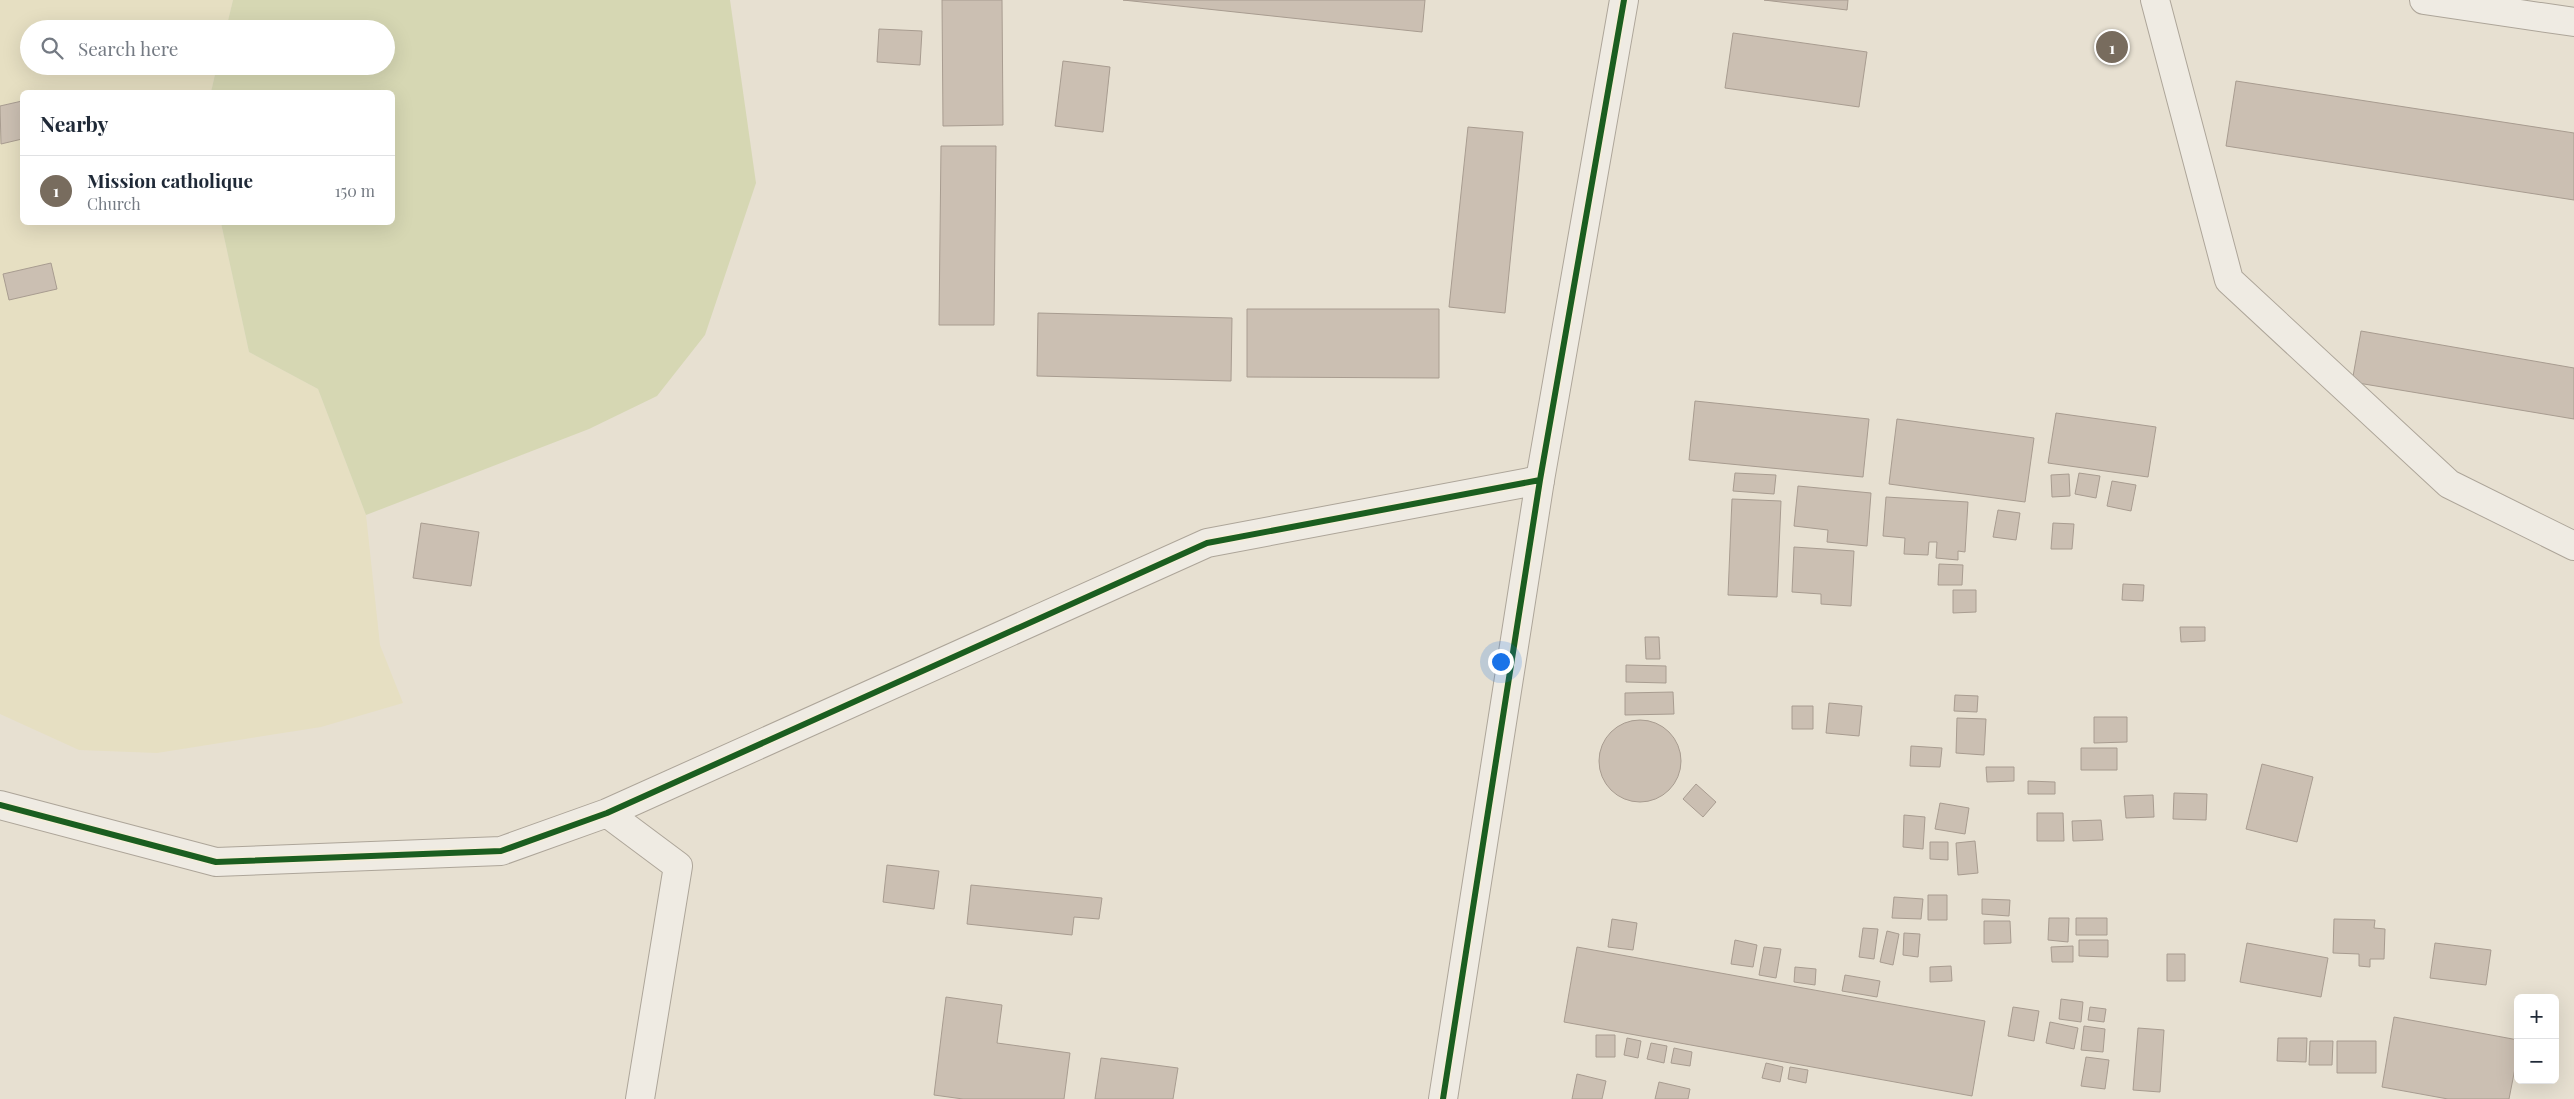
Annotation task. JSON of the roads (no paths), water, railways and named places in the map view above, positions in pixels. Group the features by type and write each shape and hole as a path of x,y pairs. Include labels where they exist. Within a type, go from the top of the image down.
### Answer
{"street":[{"path":"1443,1099 1540,480 1624,0"},
{"path":"2155,0 2229,280 2449,484 2574,546"},
{"path":"2424,0 2574,22"},
{"path":"0,805 216,862 501,851 607,813 1207,543 1540,480"},
{"path":"607,813 678,866 640,1099"}],"place":[{"name":"Mission catholique","path":"2112,47"}]}
